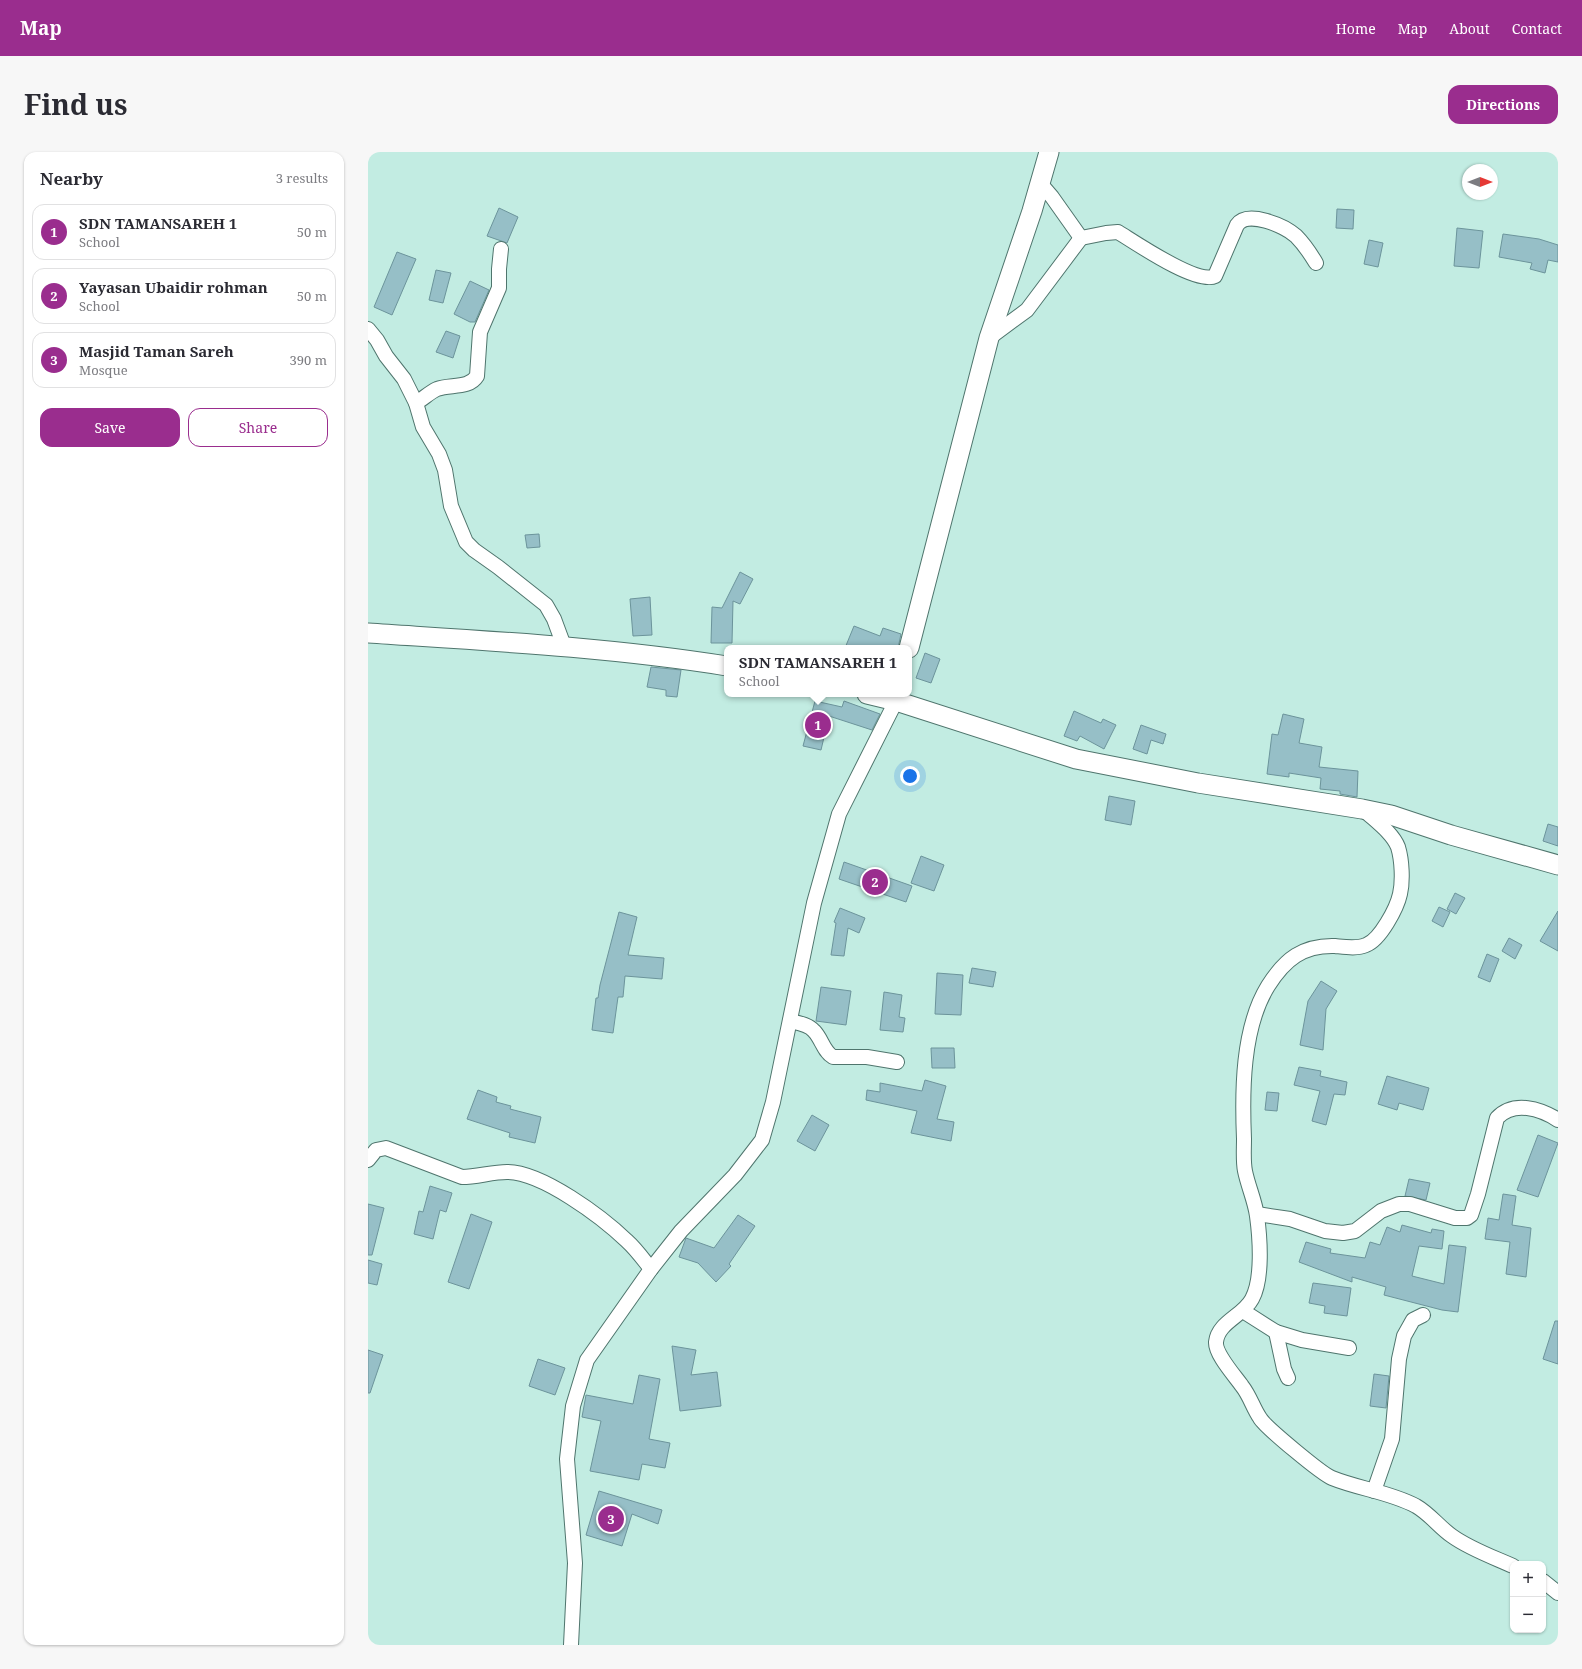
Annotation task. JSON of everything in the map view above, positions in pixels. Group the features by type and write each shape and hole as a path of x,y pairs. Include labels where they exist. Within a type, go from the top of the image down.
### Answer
{"street":[{"path":"910,645 989,338 1049,152"},
{"path":"1040,183 1052,197 1081,238"},
{"path":"989,338 1027,310 1081,238 1118,232 1189,273 1205,279 1215,276 1220,268 1237,225 1240,221 1249,218 1278,225 1294,234 1306,246 1316,263"},
{"path":"416,403 436,390 446,386 464,385 475,380 477,376 480,332 499,288 501,249"},
{"path":"368,328 386,356 404,379 416,403 423,427 439,454 445,470 451,506 466,542 474,550 546,605 554,618 564,646"},
{"path":"368,633 564,646 628,652 724,666"},
{"path":"571,1645 575,1562 567,1459 573,1406 588,1360 651,1269 681,1231 735,1175 762,1140 773,1102 814,903 839,814 897,698 1076,759 1198,783 1362,809 1558,865"},
{"path":"1362,809 1393,838 1398,848 1401,878 1400,896 1388,921 1373,942 1359,947 1312,947 1297,954 1268,986 1257,1007 1247,1048 1243,1109 1244,1169 1257,1214 1259,1251 1257,1283 1252,1299 1243,1311 1225,1324 1219,1333 1215,1344 1220,1355 1247,1394 1264,1424 1315,1468 1329,1477 1418,1507 1450,1535 1463,1544 1510,1565"},
{"path":"790,1020 807,1025 814,1031 826,1051 833,1057 867,1057 897,1062"},
{"path":"1257,1214 1290,1219 1325,1231 1343,1234 1355,1231 1381,1211 1399,1204 1410,1204 1454,1218 1467,1218 1471,1215 1478,1194 1497,1118 1509,1111 1531,1108 1545,1112 1558,1120"},
{"path":"368,1160 376,1150 386,1148 462,1177 475,1177 507,1172 531,1176 582,1205 601,1218 628,1241 651,1269"},
{"path":"1243,1311 1276,1332 1302,1340 1349,1348"},
{"path":"1374,1491 1392,1439 1399,1359 1404,1336 1413,1320 1423,1315"},
{"path":"1276,1332 1284,1369 1288,1378"},
{"path":"1546,1583 1558,1593"}],"building":[{"path":"499,208 518,217 507,243 487,236"},
{"path":"1337,209 1354,210 1353,229 1336,228"},
{"path":"1457,228 1483,231 1479,268 1454,266"},
{"path":"1503,234 1539,239 1558,245 1558,262 1548,260 1545,273 1530,269 1532,263 1499,257"},
{"path":"1369,240 1383,243 1378,267 1364,264"},
{"path":"397,252 416,259 392,315 374,307"},
{"path":"436,270 451,273 443,303 429,300"},
{"path":"470,281 489,290 475,322 470,322 454,314"},
{"path":"446,331 460,336 453,358 436,352"},
{"path":"539,534 540,547 527,548 525,535"},
{"path":"740,572 753,579 740,604 733,601 732,643 711,643 712,607 722,608"},
{"path":"650,597 652,635 633,636 630,599"},
{"path":"854,626 880,636 883,628 901,634 899,645 846,645"},
{"path":"925,653 940,659 931,683 916,678"},
{"path":"651,667 681,670 677,697 666,696 666,690 647,687"},
{"path":"815,701 842,707 844,701 880,714 872,730 829,716 821,750 803,746"},
{"path":"1074,711 1101,723 1103,719 1116,725 1104,749 1080,736 1077,741 1064,736"},
{"path":"1283,714 1304,719 1299,743 1322,747 1319,767 1358,771 1357,797 1340,794 1340,791 1320,789 1321,778 1289,773 1289,777 1267,774 1272,734 1278,735"},
{"path":"1141,725 1166,734 1163,744 1151,740 1147,754 1133,749"},
{"path":"1109,796 1135,801 1131,825 1105,820"},
{"path":"1548,824 1558,827 1558,846 1543,841"},
{"path":"921,856 944,865 934,891 911,883"},
{"path":"844,862 912,886 906,902 839,879"},
{"path":"1455,893 1465,898 1456,914 1447,909"},
{"path":"1439,907 1450,912 1443,927 1432,921"},
{"path":"840,908 865,918 859,933 848,928 844,956 831,955 836,923 834,922"},
{"path":"1558,911 1558,951 1540,941"},
{"path":"619,912 637,917 628,955 664,958 662,979 625,976 623,997 618,997 613,1033 592,1030 596,998 598,998"},
{"path":"1509,938 1522,945 1515,959 1502,951"},
{"path":"1487,954 1499,959 1490,982 1478,977"},
{"path":"972,968 996,972 993,987 969,983"},
{"path":"937,973 963,975 961,1015 935,1014"},
{"path":"1321,981 1337,991 1326,1009 1323,1050 1300,1045 1308,1001"},
{"path":"821,987 851,991 846,1025 816,1021"},
{"path":"884,992 902,995 899,1017 905,1018 903,1032 880,1030"},
{"path":"931,1048 954,1048 955,1068 932,1068"},
{"path":"1299,1067 1321,1071 1320,1076 1347,1082 1345,1095 1334,1094 1326,1125 1312,1121 1320,1091 1294,1085"},
{"path":"1387,1076 1429,1088 1423,1110 1399,1103 1397,1110 1378,1104"},
{"path":"925,1080 946,1086 937,1119 954,1122 951,1141 911,1133 917,1111 866,1100 867,1090 880,1092 880,1083 922,1091"},
{"path":"478,1090 497,1097 496,1102 511,1106 510,1109 541,1117 535,1143 509,1137 510,1133 467,1119"},
{"path":"1267,1092 1279,1093 1277,1111 1265,1110"},
{"path":"812,1115 829,1125 815,1151 797,1141"},
{"path":"1538,1135 1558,1143 1538,1197 1517,1190"},
{"path":"1409,1179 1430,1183 1426,1200 1405,1196"},
{"path":"430,1186 452,1193 446,1212 440,1210 433,1239 414,1234 419,1211 423,1212"},
{"path":"1503,1194 1516,1196 1512,1225 1531,1228 1526,1277 1506,1274 1510,1242 1485,1239 1488,1218 1499,1220"},
{"path":"368,1204 384,1208 372,1255 368,1255"},
{"path":"471,1214 492,1222 469,1289 448,1282"},
{"path":"738,1215 755,1226 729,1264 731,1266 716,1282 698,1263 679,1257 686,1238 714,1248"},
{"path":"1402,1225 1431,1233 1432,1229 1444,1231 1442,1249 1419,1246 1412,1276 1444,1284 1449,1245 1466,1247 1458,1312 1442,1310 1384,1295 1386,1287 1352,1277 1352,1282 1299,1262 1306,1242 1331,1249 1330,1253 1365,1258 1370,1242 1380,1245 1387,1227 1400,1232"},
{"path":"368,1260 382,1264 377,1285 368,1283"},
{"path":"1313,1283 1351,1288 1347,1316 1324,1313 1325,1306 1309,1303"},
{"path":"1555,1321 1558,1321 1558,1364 1543,1359"},
{"path":"672,1346 696,1350 691,1375 717,1372 721,1406 680,1411"},
{"path":"368,1350 383,1355 370,1393 368,1393"},
{"path":"538,1359 565,1368 555,1395 529,1386"},
{"path":"1374,1374 1389,1376 1386,1408 1370,1406"},
{"path":"639,1375 660,1379 649,1439 670,1443 665,1468 642,1464 639,1480 590,1471 601,1421 582,1417 586,1395 633,1404"},
{"path":"599,1491 662,1510 658,1524 632,1514 622,1546 586,1535"}],"place":[{"name":"SDN TAMANSAREH 1","path":"818,725"},
{"name":"Yayasan Ubaidir rohman","path":"875,882"},
{"name":"Masjid Taman Sareh","path":"611,1519"}]}
